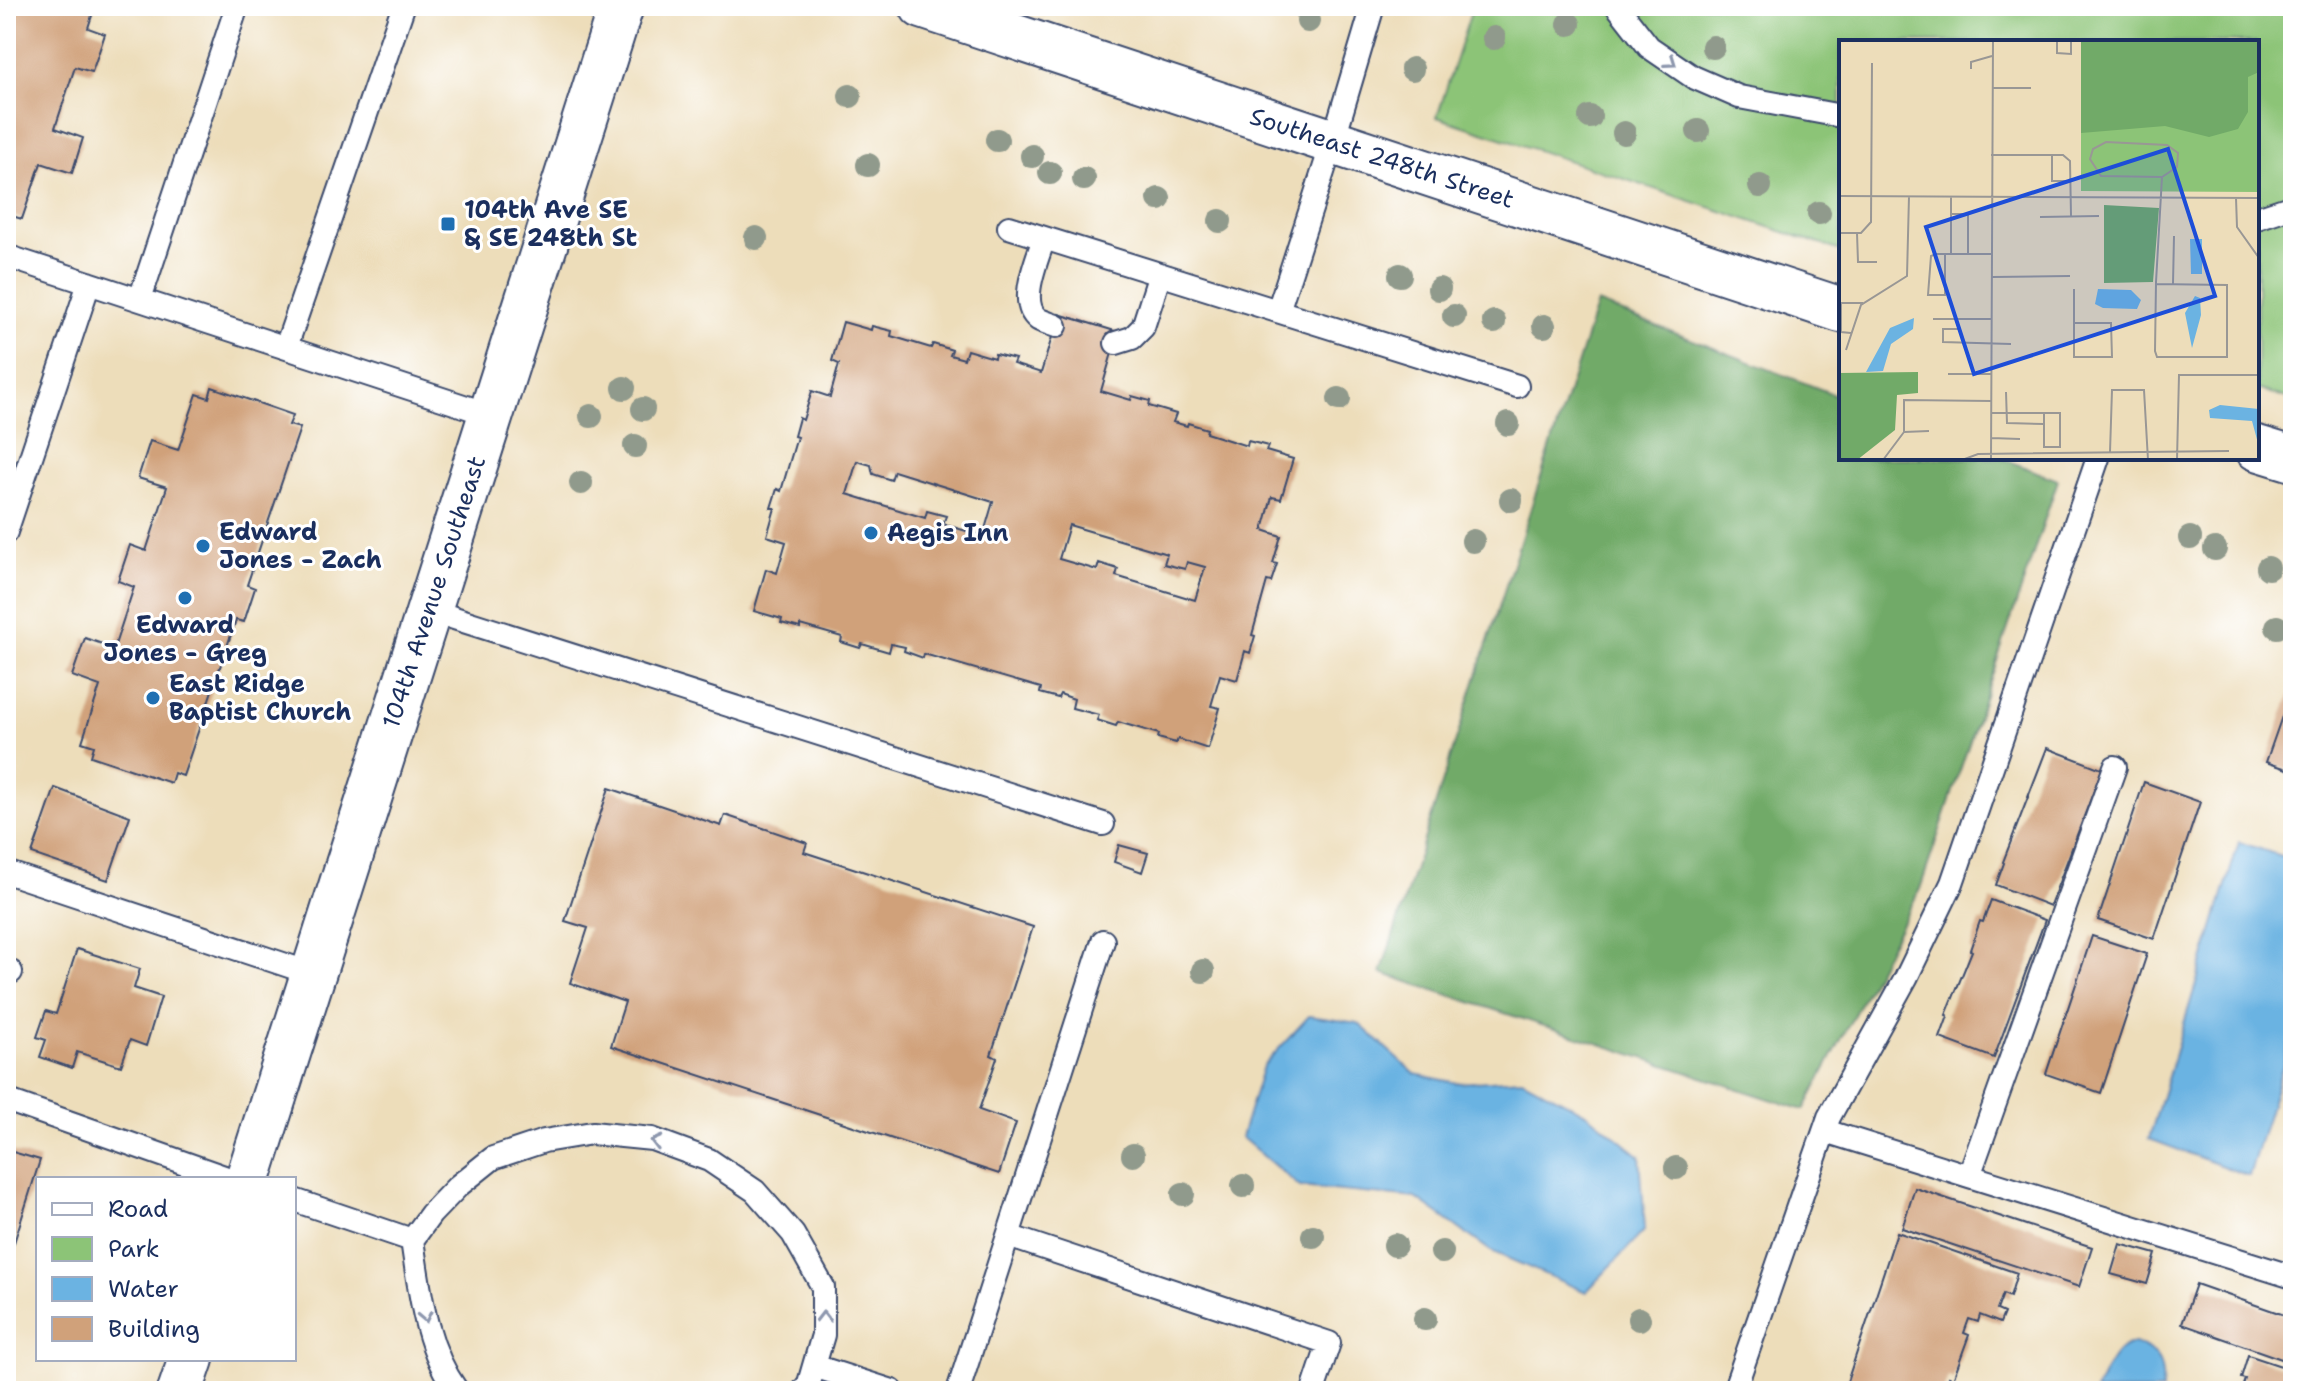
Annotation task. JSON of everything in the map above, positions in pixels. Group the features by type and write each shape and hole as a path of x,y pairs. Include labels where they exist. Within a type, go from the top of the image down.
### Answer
{"main road":[{"name":"104th Avenue Southeast","path":"249,1177 621,6"},
{"name":"Southeast 248th Street","path":"922,6 1839,309"},
{"path":"2259,449 2293,459"},
{"path":"180,1391 190,1361"}],"lane":[{"path":"140,299 237,6"},
{"path":"286,347 403,7 400,6"},
{"path":"1278,311 1373,6"},
{"path":"1617,6 1649,47 1693,77 1739,97 1839,116"},
{"path":"2259,217 2293,206"},
{"path":"1009,227 1517,386"},
{"path":"1044,238 1028,289 1030,309 1038,319 1056,326"},
{"path":"6,256 491,415"},
{"path":"1116,343 1132,338 1143,327 1160,274"},
{"path":"6,532 89,283"},
{"path":"1734,1391 1829,1117 1906,978 1952,883 2097,460"},
{"path":"429,610 1103,824"},
{"path":"1969,1176 2115,767"},
{"path":"6,872 313,974"},
{"path":"958,1391 1103,941"},
{"path":"6,1100 224,1177"},
{"path":"1825,1131 2293,1277"},
{"path":"457,1391 445,1375 425,1324 412,1240 458,1186 493,1158 544,1141 592,1133 652,1139 709,1160 755,1191 793,1234 823,1287 823,1335 809,1383 803,1391"},
{"path":"296,1201 412,1240"},
{"path":"1008,1236 1329,1343 1313,1391"},
{"path":"814,1366 892,1391"}],"green space":[{"path":"1473,6 2293,6 2293,400 2259,390 2259,40 1839,40 1839,250 1437,117"},
{"path":"1597,303 1839,396 1839,460 2006,460 2058,480 1920,889 1804,1110 1381,973"}],"water":[{"path":"2239,842 2293,860 2293,1032 2249,1176 2149,1139"},
{"path":"1309,1016 1358,1023 1415,1074 1457,1083 1522,1079 1588,1114 1640,1156 1645,1230 1586,1292 1491,1251 1416,1198 1300,1187 1241,1137 1263,1066"},
{"path":"2134,1343 2155,1355 2161,1367 2162,1391 2095,1391 2115,1355"}],"building":[{"path":"6,6 95,6 88,28 105,34 92,72 75,67 55,128 83,138 72,173 41,163 22,219 12,216 9,226 6,225"},
{"name":"Aegis Inn","path":"1059,314 1118,332 1101,391 1131,400 1132,396 1150,401 1149,406 1176,414 1173,422 1207,429 1206,433 1247,446 1248,441 1268,446 1266,451 1293,459 1281,499 1272,497 1263,530 1281,536 1273,563 1277,564 1271,582 1267,581 1250,653 1245,651 1237,680 1220,675 1211,706 1220,708 1208,749 1178,739 1176,743 1158,738 1159,734 1118,722 1116,726 1097,720 1099,715 1072,708 1074,699 1060,694 1058,698 1040,693 1041,688 924,654 923,658 904,651 905,647 891,644 889,652 862,644 860,648 841,642 842,637 781,623 782,619 754,611 766,569 777,573 786,542 767,536 775,508 771,508 777,489 781,491 797,437 794,436 799,418 803,420 812,391 830,397 839,364 832,361 843,322 871,330 872,326 892,331 891,336 931,348 933,344 952,350 950,355 964,359 967,350 994,358 995,354 1015,359 1013,364 1041,373","holes":["857,461 871,465 873,474 891,480 894,471 993,502 983,536 943,524 946,516 927,511 925,518 847,494","1069,525 1167,554 1164,564 1185,569 1187,562 1205,567 1195,600 1116,576 1118,569 1099,563 1097,570 1059,559"]},
{"path":"212,387 293,415 289,425 300,428 247,585 255,588 244,622 236,620 183,776 174,773 171,783 91,756 94,746 82,742 100,686 72,676 85,638 114,648 134,587 118,581 130,545 146,551 167,487 138,478 150,441 178,450 197,394 209,398"},
{"path":"2293,685 2293,771 2266,762"},
{"path":"2047,748 2102,769 2050,906 1996,885"},
{"path":"2144,782 2200,802 2154,939 2098,920"},
{"path":"55,788 130,816 108,880 32,854"},
{"path":"609,788 721,826 725,815 807,843 804,852 1033,927 991,1055 997,1058 979,1110 1016,1123 999,1174 611,1046 625,1002 570,983 588,928 565,921"},
{"path":"1119,845 1148,853 1142,872 1114,862"},
{"path":"1991,900 2045,920 1994,1058 1940,1038 1980,921 1983,922"},
{"path":"2092,936 2147,954 2101,1093 2046,1074"},
{"path":"77,949 140,969 134,988 161,997 146,1046 130,1040 121,1066 77,1052 72,1068 40,1057 46,1040 37,1037 46,1011 56,1014"},
{"path":"6,1150 40,1160 7,1265 6,1265"},
{"path":"1915,1188 2092,1247 2079,1287 1902,1228"},
{"path":"1897,1232 2017,1273 2010,1297 2003,1294 1997,1310 2004,1313 2000,1323 1980,1315 1978,1322 1969,1319 1964,1333 1969,1335 1953,1379 1949,1377 1944,1391 1844,1391"},
{"path":"2120,1244 2156,1254 2147,1284 2111,1274"},
{"path":"2196,1284 2293,1318 2293,1363 2182,1324"},
{"path":"2248,1355 2293,1370 2293,1391 2241,1391 2245,1379 2241,1378"}],"place":[{"name":"104th Ave SE & SE 248th St","path":"448,224"},
{"name":"Aegis Inn","path":"871,533"},
{"name":"Edward Jones - Zach","path":"203,546"},
{"name":"Edward Jones - Greg","path":"185,598"},
{"name":"East Ridge Baptist Church","path":"153,698"}]}
